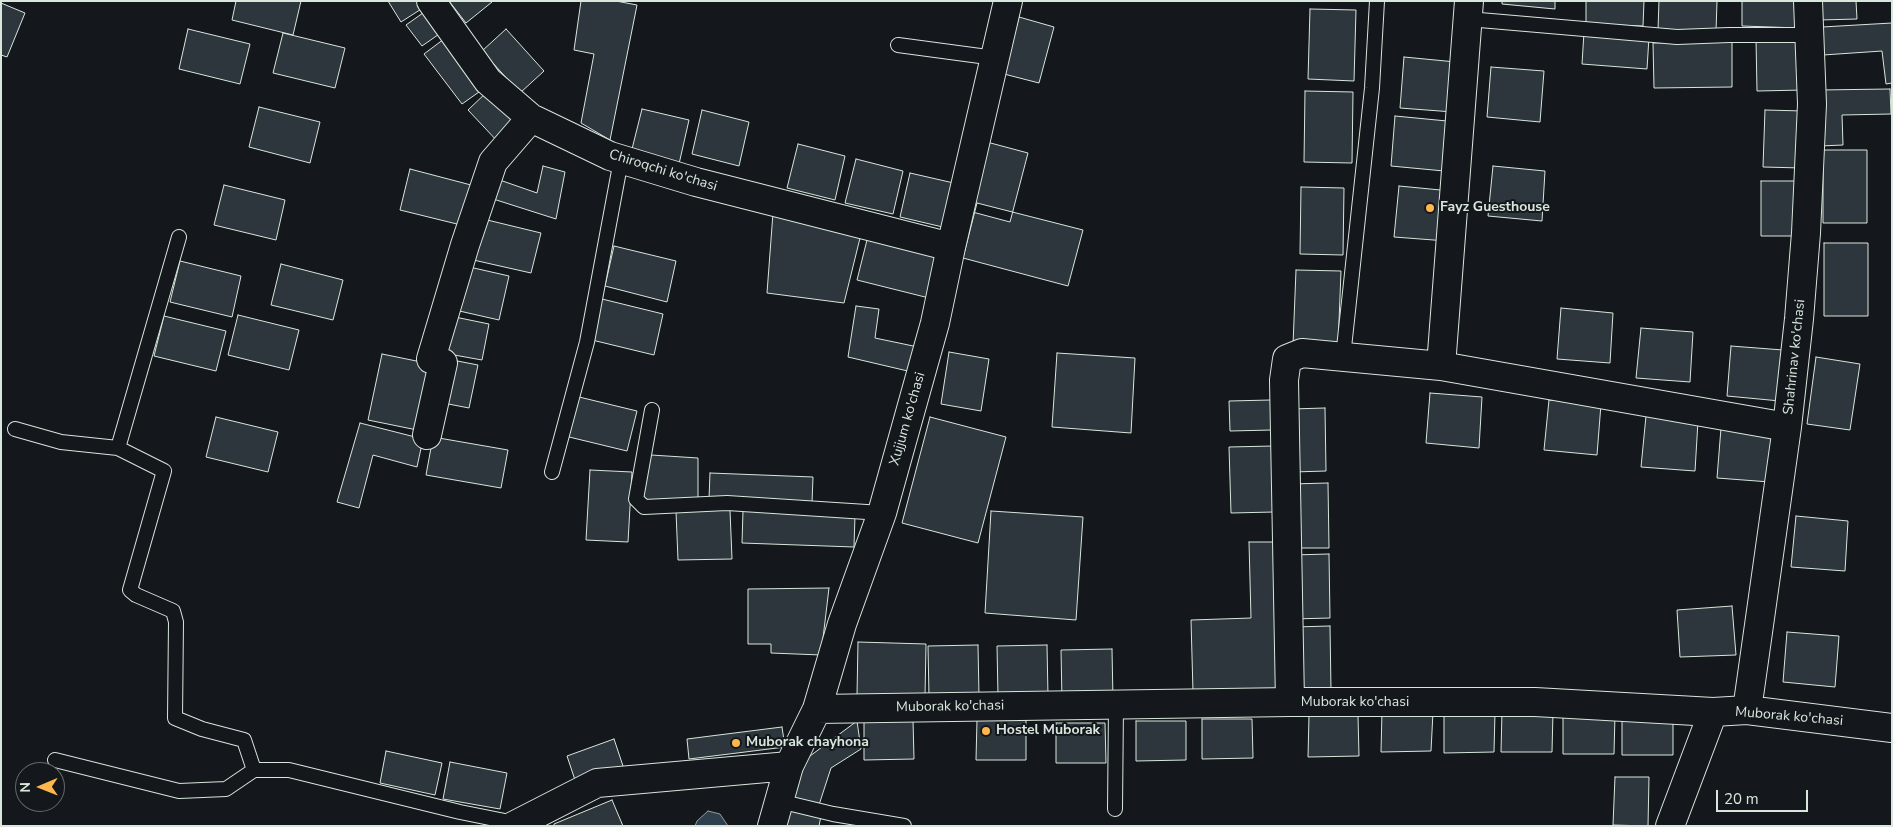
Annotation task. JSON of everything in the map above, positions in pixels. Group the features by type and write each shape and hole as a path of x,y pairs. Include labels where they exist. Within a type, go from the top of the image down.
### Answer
{"street":[{"name":"Chiroqchi ko'chasi","path":"431,1 488,81 530,118 610,156 696,182 951,247"},
{"name":"Xujjum ko'chasi","path":"776,813 789,766 817,709 842,624 882,513 935,323 1008,1"},
{"name":"Shahrinav ko'chasi","path":"1747,710 1787,427 1806,234 1812,104 1808,1"},
{"path":"1441,366 1468,10"},
{"path":"427,435 443,363 430,358 465,245 494,162 530,118"},
{"path":"1290,702 1284,380 1287,359 1302,353 1441,366 1787,427"},
{"name":"Muborak ko'chasi","path":"817,709 1290,702 1535,702 1713,712 1747,710 1892,728"},
{"path":"1670,826 1713,712"},
{"path":"514,825 597,783 789,766"}],"lane":[{"path":"1343,357 1372,88 1377,1"},
{"path":"1468,10 1677,37 1810,35"},
{"path":"898,45 995,58"},
{"path":"552,472 586,342 621,160"},
{"path":"118,448 179,237"},
{"path":"652,410 636,499 644,507 727,503 882,513"},
{"path":"15,429 61,442 118,448 164,471 130,590 136,595 173,611 176,622 175,718 202,729 244,740 254,770"},
{"path":"1115,809 1116,705"},
{"path":"55,760 179,790 226,789 254,770 288,770 514,825"},
{"path":"776,813 833,814 904,826"}],"water":[{"path":"708,811 720,814 728,826 695,826 697,821"}],"building":[{"path":"236,1 301,1 293,35 232,20"},
{"path":"388,1 423,1 426,6 401,22"},
{"path":"449,1 492,1 492,2 466,23"},
{"path":"581,1 616,1 637,5 610,140 581,123 594,54 574,50"},
{"path":"1502,1 1555,1 1555,9 1502,4"},
{"path":"1586,1 1644,1 1643,26 1586,24"},
{"path":"1659,1 1717,1 1716,32 1658,30"},
{"path":"1742,1 1800,1 1799,28 1742,26"},
{"path":"1818,1 1856,1 1857,19 1819,20"},
{"path":"1,3 25,13 7,57 1,55"},
{"path":"430,8 445,30 422,46 406,25"},
{"path":"1310,9 1356,10 1354,81 1308,79"},
{"path":"1019,17 1054,27 1039,83 1004,74"},
{"path":"1892,23 1892,83 1886,84 1882,51 1823,55 1822,27"},
{"path":"188,29 250,44 240,84 179,69"},
{"path":"506,29 544,71 520,93 482,51"},
{"path":"1584,32 1649,37 1647,69 1582,64"},
{"path":"283,33 345,48 335,88 273,73"},
{"path":"448,36 486,87 462,104 424,54"},
{"path":"1803,38 1804,90 1757,91 1756,39"},
{"path":"1732,41 1732,87 1654,88 1653,43"},
{"path":"1404,57 1456,62 1453,112 1400,108"},
{"path":"1491,67 1544,71 1540,122 1487,117"},
{"path":"1890,89 1891,114 1842,115 1843,145 1820,146 1819,90"},
{"path":"488,91 519,125 499,143 468,110"},
{"path":"1305,91 1353,92 1352,163 1304,162"},
{"path":"259,107 320,122 310,163 249,147"},
{"path":"642,109 689,120 679,164 631,153"},
{"path":"702,110 749,122 739,166 692,154"},
{"path":"1765,110 1804,111 1802,168 1763,167"},
{"path":"1395,116 1447,121 1444,171 1391,166"},
{"path":"983,141 1028,153 1010,222 965,210"},
{"path":"798,144 845,156 835,200 787,188"},
{"path":"1823,150 1867,150 1867,223 1823,223"},
{"path":"856,159 903,171 893,214 845,203"},
{"path":"543,166 565,172 556,219 487,197 494,178 537,193"},
{"path":"1493,166 1545,171 1542,221 1488,216"},
{"path":"410,169 471,185 461,225 400,210"},
{"path":"910,173 958,184 947,228 900,217"},
{"path":"1761,181 1799,181 1799,236 1761,236"},
{"path":"224,185 285,200 276,240 214,225"},
{"path":"1399,186 1451,191 1447,241 1394,237"},
{"path":"1301,187 1344,188 1343,255 1300,254"},
{"path":"977,203 1083,230 1068,286 963,258"},
{"path":"773,213 862,230 844,303 767,293"},
{"path":"479,218 541,233 531,273 469,259"},
{"path":"869,232 940,250 929,298 857,280"},
{"path":"1824,243 1868,243 1868,316 1824,316"},
{"path":"614,246 676,261 667,302 605,286"},
{"path":"180,261 241,276 232,317 170,302"},
{"path":"281,264 343,280 333,320 271,305"},
{"path":"465,266 509,276 499,320 455,310"},
{"path":"1296,270 1341,271 1338,347 1293,345"},
{"path":"602,299 663,314 654,355 592,340"},
{"path":"856,306 879,309 875,338 918,347 912,372 848,357"},
{"path":"1561,308 1613,313 1610,363 1557,359"},
{"path":"238,315 299,330 289,370 228,355"},
{"path":"164,316 226,331 216,371 154,356"},
{"path":"450,316 489,324 482,360 443,353"},
{"path":"1641,328 1693,332 1690,382 1636,378"},
{"path":"1731,346 1783,350 1780,401 1727,396"},
{"path":"949,352 989,359 981,411 941,404"},
{"path":"1057,353 1135,358 1131,433 1052,427"},
{"path":"382,354 436,365 422,431 368,420"},
{"path":"1816,357 1860,364 1850,430 1807,424"},
{"path":"447,359 478,365 469,408 438,402"},
{"path":"1430,393 1482,397 1479,448 1426,443"},
{"path":"575,396 637,411 627,451 565,436"},
{"path":"1271,400 1272,430 1230,431 1229,401"},
{"path":"1549,400 1601,404 1597,455 1544,450"},
{"path":"1325,408 1326,471 1293,472 1291,409"},
{"path":"1646,416 1698,421 1695,471 1641,467"},
{"path":"216,417 278,432 268,472 206,457"},
{"path":"930,417 1006,437 978,543 902,523"},
{"path":"360,423 423,439 417,467 373,455 359,508 337,502"},
{"path":"1721,428 1774,432 1770,482 1717,478"},
{"path":"433,437 508,450 501,488 426,475"},
{"path":"1273,446 1274,512 1231,513 1229,447"},
{"path":"651,455 698,458 698,501 642,501"},
{"path":"590,470 632,472 628,542 586,540"},
{"path":"710,473 813,477 812,503 709,499"},
{"path":"1328,483 1329,548 1292,548 1291,484"},
{"path":"730,510 732,559 678,560 676,511"},
{"path":"743,511 855,515 854,547 742,543"},
{"path":"991,511 1083,517 1076,620 985,613"},
{"path":"1796,516 1848,521 1845,571 1791,567"},
{"path":"1249,542 1276,542 1280,690 1193,692 1191,620 1251,618"},
{"path":"1329,554 1330,618 1293,619 1292,555"},
{"path":"829,588 821,655 771,653 771,644 748,644 748,589"},
{"path":"1732,606 1736,655 1680,657 1677,610"},
{"path":"1330,626 1331,690 1294,691 1293,627"},
{"path":"1787,632 1839,636 1835,687 1783,682"},
{"path":"858,642 926,644 925,697 857,695"},
{"path":"978,645 979,696 929,697 928,646"},
{"path":"1047,645 1048,696 998,696 997,646"},
{"path":"1112,649 1113,700 1062,701 1061,650"},
{"path":"1382,711 1433,712 1431,751 1381,752"},
{"path":"1444,711 1495,712 1494,752 1444,753"},
{"path":"1502,711 1553,712 1552,752 1501,752"},
{"path":"1563,713 1615,714 1614,754 1563,754"},
{"path":"1622,714 1673,715 1673,755 1622,755"},
{"path":"1309,716 1358,716 1359,756 1308,757"},
{"path":"864,719 913,720 914,759 864,760"},
{"path":"1202,719 1252,719 1253,758 1202,759"},
{"path":"977,720 1026,720 1026,760 976,760"},
{"path":"857,721 861,749 831,768 818,808 791,802 806,759"},
{"path":"1136,721 1186,721 1186,760 1136,761"},
{"path":"1056,723 1105,723 1106,763 1056,763"},
{"name":"Muborak chayhona","path":"782,727 785,747 689,759 687,739"},
{"path":"614,739 624,769 577,786 567,756"},
{"path":"386,751 442,763 435,795 380,783"},
{"path":"450,762 507,773 500,809 443,799"},
{"path":"1615,777 1649,777 1648,826 1613,825"},
{"path":"612,800 623,826 554,826 554,824"},
{"path":"789,810 821,816 819,826 786,826"}],"place":[{"name":"Fayz Guesthouse","path":"1430,208"},
{"name":"Hostel Muborak","path":"986,731"},
{"name":"Muborak chayhona","path":"736,743"}]}
